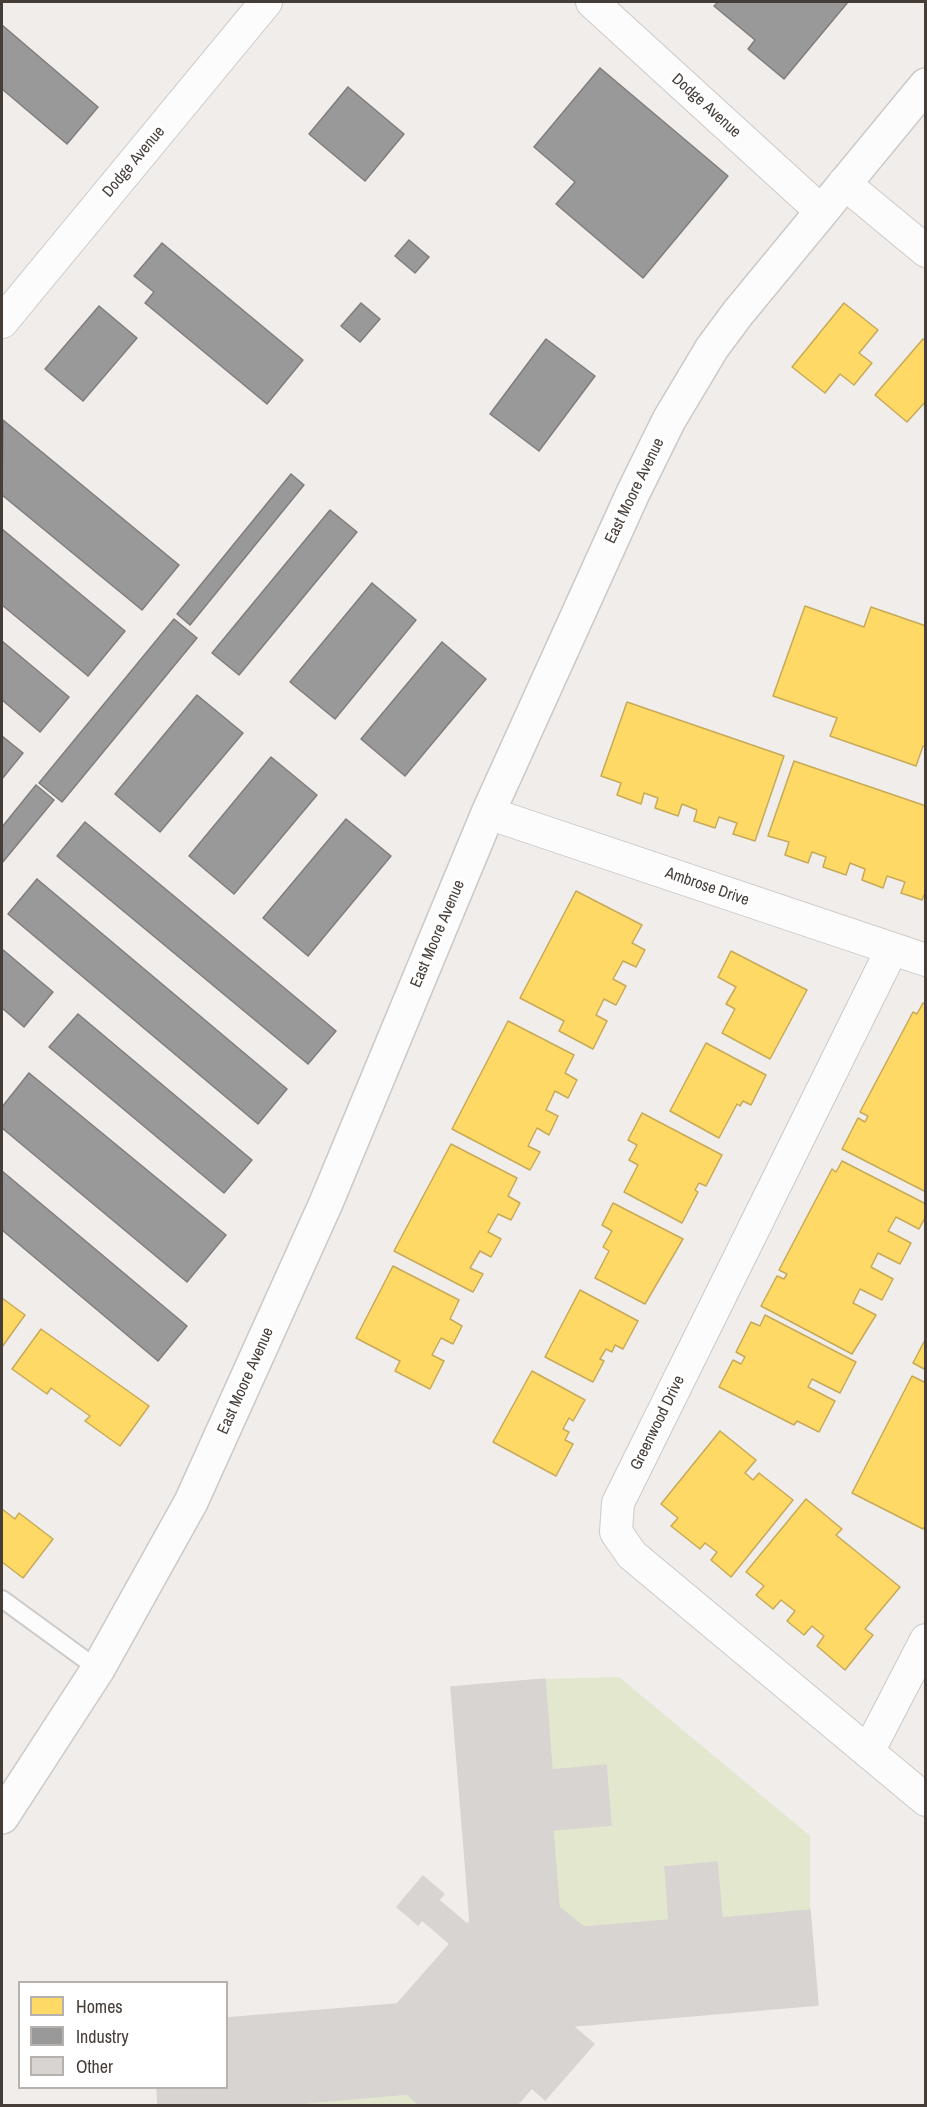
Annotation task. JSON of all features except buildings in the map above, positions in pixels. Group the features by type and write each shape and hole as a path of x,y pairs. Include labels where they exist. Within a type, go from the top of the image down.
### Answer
{"street":[{"name":"Dodge Avenue","path":"2,322 266,2"},
{"name":"Dodge Avenue","path":"592,2 821,211"},
{"name":"East Moore Avenue","path":"2,1817 98,1670 191,1502 326,1203 488,813 633,493 669,420 712,348 821,211 926,85"},
{"path":"844,183 926,251"},
{"name":"Ambrose Drive","path":"488,813 926,960"},
{"name":"Greenwood Drive","path":"892,949 618,1503 616,1532 632,1555 926,1800"},
{"path":"868,1752 926,1640"}],"lane":[{"path":"2,1599 98,1670"}],"green space":[{"path":"619,1677 810,1836 810,1910 722,1918 717,1862 665,1867 669,1920 584,1927 559,1907 553,1830 611,1825 606,1765 552,1770 545,1679"},
{"path":"407,2094 420,2105 304,2106 304,2103"}]}
